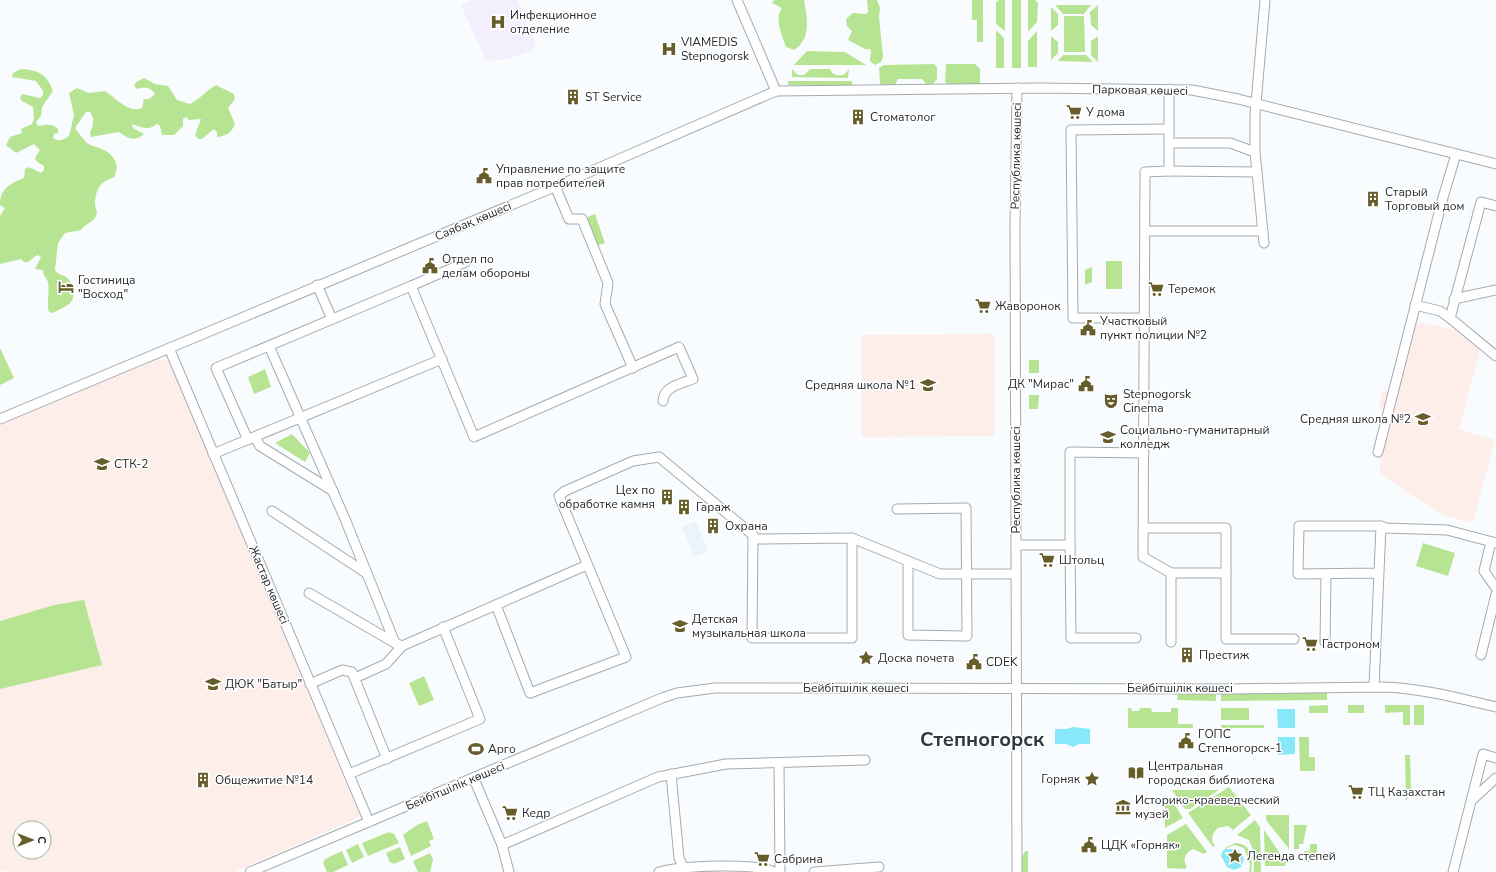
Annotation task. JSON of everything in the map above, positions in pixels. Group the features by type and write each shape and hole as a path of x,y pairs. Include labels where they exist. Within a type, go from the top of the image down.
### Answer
{"street":[{"path":"737,0 776,91"},
{"path":"1264,243 1255,152 1255,103 1265,0"},
{"name":"Парковая көшесі","path":"776,91 1017,88 1169,90 1210,93 1496,164"},
{"name":"Республика көшесі","path":"1017,88 1017,872"},
{"path":"1169,90 1169,171"},
{"name":"Саябақ көшесі","path":"0,419 555,186 776,91"},
{"path":"1145,318 1072,318 1071,130 1169,129"},
{"path":"1169,142 1230,143 1255,152"},
{"path":"1378,452 1415,304 1456,154"},
{"path":"1226,573 1172,573 1143,557 1146,231 1145,172 1257,172"},
{"path":"555,186 568,219 582,219 608,283 605,304 633,368"},
{"path":"1450,318 1481,202 1496,206"},
{"path":"1146,231 1262,231"},
{"path":"333,491 260,446 252,439 216,368 466,262"},
{"path":"318,285 332,320"},
{"path":"411,286 474,437 679,347 693,379 668,389 664,395 663,401"},
{"path":"1454,299 1496,290"},
{"path":"1415,304 1440,311 1496,356"},
{"path":"269,346 299,418 333,491 366,573 399,644"},
{"name":"Жастар көшесі","path":"169,348 369,822"},
{"path":"214,454 442,359"},
{"path":"1136,638 1071,638 1070,452 1144,453"},
{"path":"496,604 530,693 626,657 559,496 565,491 632,461 659,457 753,536 752,638 852,638 852,538"},
{"path":"897,509 966,508 967,636 908,635 908,561"},
{"path":"272,512 366,573"},
{"path":"1379,573 1298,574 1299,526 1381,526 1386,528 1447,530 1493,542 1484,571 1496,588"},
{"path":"1374,687 1381,526"},
{"path":"1144,528 1226,528 1226,639 1294,639"},
{"path":"753,539 852,538 940,574 1016,574"},
{"path":"1016,545 1070,545"},
{"path":"355,678 386,664 399,644 443,627 587,565"},
{"path":"1172,573 1172,642"},
{"path":"1325,642 1326,574"},
{"path":"309,593 399,644"},
{"path":"1480,655 1496,594"},
{"path":"349,774 480,718 443,627"},
{"path":"310,684 342,670 352,672 387,759"},
{"name":"Бейбітшілік көшесі","path":"250,872 474,779 662,698 694,690 715,688 1374,687 1420,690 1496,707"},
{"path":"1453,872 1483,754 1496,758"},
{"path":"502,845 658,777 726,764 865,760"},
{"path":"779,763 780,872"},
{"path":"671,774 679,858 683,867"},
{"path":"1472,800 1496,778"},
{"path":"474,779 502,845 509,872"},
{"path":"814,872 879,866"},
{"path":"659,872 683,867 746,867 774,872"}],"shaded area":[{"name":"Инфекционное отделение","path":"473,0 518,0 535,43 533,50 507,59 486,61 461,5"},
{"name":"Средняя школа №2","path":"1408,320 1461,331 1480,351 1459,429 1495,440 1473,523 1443,515 1387,479 1380,473 1380,459 1374,457 1386,409 1379,407 1383,390 1391,392"},
{"name":"Средняя школа №1","path":"994,334 994,436 862,437 862,335"},
{"path":"157,358 170,362 360,817 234,872 10,872 0,870 0,424"},
{"path":"696,521 708,551 694,557 682,527"}],"green space":[{"path":"774,0 804,0 807,21 806,34 804,40 794,50 786,47 779,22 782,8 772,3"},
{"path":"867,0 877,0 880,8 879,17 883,57 881,62 875,65 870,61 870,49 865,49 848,40 852,31 847,26 846,19 853,13 866,14 868,12"},
{"path":"972,0 983,0 983,42 977,42 977,20 972,20"},
{"path":"999,0 1005,0 1005,31 996,24 996,2"},
{"path":"1012,0 1021,0 1021,68 1012,68"},
{"path":"1028,0 1035,0 1038,3 1037,22 1028,32"},
{"path":"1055,5 1091,5 1084,14 1063,14"},
{"path":"1098,5 1098,31 1091,25 1090,12"},
{"path":"1051,7 1058,14 1058,25 1051,31"},
{"path":"1064,16 1084,16 1085,52 1064,52"},
{"path":"996,30 1004,38 1004,68 996,68"},
{"path":"1037,31 1037,67 1028,67 1028,41"},
{"path":"1051,36 1058,42 1058,53 1051,60"},
{"path":"1098,36 1098,62 1091,55 1091,41"},
{"path":"807,51 845,52 866,65 794,65"},
{"path":"1063,55 1086,55 1093,62 1058,61"},
{"path":"934,64 937,67 937,79 933,84 926,84 922,79 898,79 895,85 880,85 879,68 884,65"},
{"path":"946,64 975,64 980,69 980,84 948,84 945,82"},
{"path":"21,69 32,70 41,74 51,85 53,91 42,107 41,116 36,122 38,126 51,125 56,127 58,129 58,133 54,134 53,138 57,140 69,136 74,115 69,93 77,88 89,93 105,91 132,109 142,108 144,99 149,99 155,94 149,89 137,89 134,86 136,82 144,78 155,84 168,86 177,100 190,104 216,85 234,94 235,99 228,108 235,124 232,130 226,135 217,137 217,132 214,129 202,139 198,139 195,135 201,119 189,120 186,117 183,119 183,126 174,135 162,135 160,126 157,124 151,128 142,128 132,124 133,128 144,134 134,139 129,138 119,132 91,137 90,133 93,125 93,117 90,112 86,112 75,128 88,144 104,150 112,156 117,167 114,177 103,183 98,189 95,205 97,212 95,218 81,230 65,233 58,243 55,270 58,274 66,277 71,282 74,293 70,303 53,313 49,312 48,308 48,282 43,270 35,269 41,257 37,255 28,262 24,262 21,259 0,264 0,216 5,208 0,205 0,199 6,188 14,182 24,178 25,169 29,167 41,173 44,170 44,166 37,162 35,158 40,150 34,144 16,153 6,145 10,137 22,133 21,129 32,124 34,119 33,107 22,101 20,98 22,94 40,98 43,95 43,91 36,81 12,77 13,73"},
{"path":"792,69 798,75 804,75 810,69 830,69 832,73 839,75 846,73 849,69 848,78 792,77"},
{"path":"788,81 852,81 852,85 788,85"},
{"path":"595,214 605,243 596,246 585,218"},
{"path":"1106,261 1122,261 1122,289 1106,289"},
{"path":"1092,267 1092,282 1085,285 1085,270"},
{"path":"0,348 14,378 0,385"},
{"path":"1029,360 1039,360 1039,373 1029,373"},
{"path":"265,369 271,387 254,394 248,377"},
{"path":"1029,395 1039,395 1038,409 1029,409"},
{"path":"292,434 310,453 305,462 275,443"},
{"path":"1423,543 1455,553 1448,576 1416,566"},
{"path":"84,600 102,665 0,689 0,621 54,605"},
{"path":"424,676 434,700 419,706 409,683"},
{"path":"1216,693 1216,701 1177,700 1178,694"},
{"path":"1221,693 1327,693 1327,700 1221,701"},
{"path":"1328,705 1328,713 1309,713 1309,706"},
{"path":"1348,705 1364,705 1364,713 1348,713"},
{"path":"1385,705 1410,705 1410,725 1403,725 1403,712 1385,713"},
{"path":"1414,705 1424,705 1424,725 1414,725"},
{"path":"1128,708 1131,708 1132,711 1139,711 1140,708 1151,708 1152,712 1171,712 1171,708 1178,708 1178,724 1193,724 1193,728 1128,728"},
{"path":"1221,708 1249,708 1249,720 1221,720"},
{"path":"1221,725 1264,725 1264,728 1221,728"},
{"path":"1299,737 1309,737 1309,757 1315,757 1315,771 1300,771"},
{"path":"1405,755 1410,755 1411,787 1406,802"},
{"path":"1229,787 1251,815 1233,830 1228,826 1218,828 1212,836 1215,846 1213,847 1188,813"},
{"path":"1172,790 1219,790 1190,809 1185,809"},
{"path":"1165,803 1175,805 1183,818 1165,828"},
{"path":"1266,815 1289,815 1289,849 1266,820"},
{"path":"1255,820 1260,827 1261,872 1254,872 1254,853 1249,840 1237,835"},
{"path":"427,821 434,839 429,841 431,846 411,856 403,835 417,825"},
{"path":"1186,824 1207,852 1204,854 1193,849 1185,856 1187,867 1185,869 1167,868 1167,835"},
{"path":"1294,825 1307,825 1303,844 1299,844 1299,849 1294,849"},
{"path":"1264,830 1286,862 1285,866 1265,866"},
{"path":"389,832 394,834 399,843 368,856 362,843"},
{"path":"1235,843 1241,844 1248,849 1252,862 1251,872 1249,872 1250,864 1244,848 1234,845 1225,849"},
{"path":"358,844 364,857 352,863 346,850"},
{"path":"1310,844 1317,844 1317,854 1312,854 1312,858 1308,862 1304,862 1304,851 1310,851"},
{"path":"400,847 405,859 394,864 390,862 386,853"},
{"path":"342,851 348,865 333,872 327,872 323,863 325,859"},
{"path":"1025,851 1028,851 1028,872 1022,872 1022,857"},
{"path":"430,853 433,860 430,872 418,872 413,861"}],"water":[{"path":"1277,709 1295,709 1295,728 1278,728"},
{"path":"1073,727 1090,729 1090,744 1079,744 1073,747 1066,744 1055,744 1055,729 1066,729"},
{"path":"1278,737 1295,737 1295,754 1278,755"},
{"name":"Легенда степей","path":"1225,849 1234,849 1241,852 1244,859 1241,867 1234,870 1227,867 1221,856"}],"place":[{"name":"Инфекционное отделение","path":"498,22"},
{"name":"VIAMEDIS Stepnogorsk","path":"669,49"},
{"name":"ST Service","path":"573,97"},
{"name":"У дома","path":"1074,112"},
{"name":"Стоматолог","path":"858,117"},
{"name":"Управление по защите прав потребителей","path":"484,176"},
{"name":"Старый Торговый дом","path":"1373,199"},
{"name":"Отдел по делам обороны","path":"430,266"},
{"name":"Гостиница \"Восход\"","path":"66,287"},
{"name":"Теремок","path":"1156,289"},
{"name":"Жаворонок","path":"983,306"},
{"name":"Участковый пункт полиции №2","path":"1088,328"},
{"name":"ДК \"Мирас\"","path":"1086,384"},
{"name":"Средняя школа №1","path":"928,385"},
{"name":"Stepnogorsk Cinema","path":"1111,401"},
{"name":"Средняя школа №2","path":"1423,419"},
{"name":"Социально-гуманитарный колледж","path":"1108,437"},
{"name":"СТК-2","path":"102,464"},
{"name":"Цех по обработке камня","path":"667,497"},
{"name":"Гараж","path":"684,507"},
{"name":"Охрана","path":"713,526"},
{"name":"Штольц","path":"1047,560"},
{"name":"Детская музыкальная школа","path":"680,626"},
{"name":"Гастроном","path":"1310,644"},
{"name":"Престиж","path":"1187,655"},
{"name":"Доска почета","path":"866,658"},
{"name":"CDEK","path":"974,662"},
{"name":"ДЮК \"Батыр\"","path":"213,684"},
{"name":"ГОПС Степногорск-1","path":"1186,741"},
{"name":"Арго","path":"476,749"},
{"name":"Центральная городская библиотека","path":"1136,773"},
{"name":"Горняк","path":"1092,779"},
{"name":"Общежитие №14","path":"203,780"},
{"name":"ТЦ Казахстан","path":"1356,792"},
{"name":"Историко-краеведческий музей","path":"1123,807"},
{"name":"Кедр","path":"510,813"},
{"name":"ЦДК «Горняк»","path":"1089,845"},
{"name":"Легенда степей","path":"1235,856"},
{"name":"Сабрина","path":"762,859"}],"district":[{"name":"Степногорск","path":"982,739"}]}
